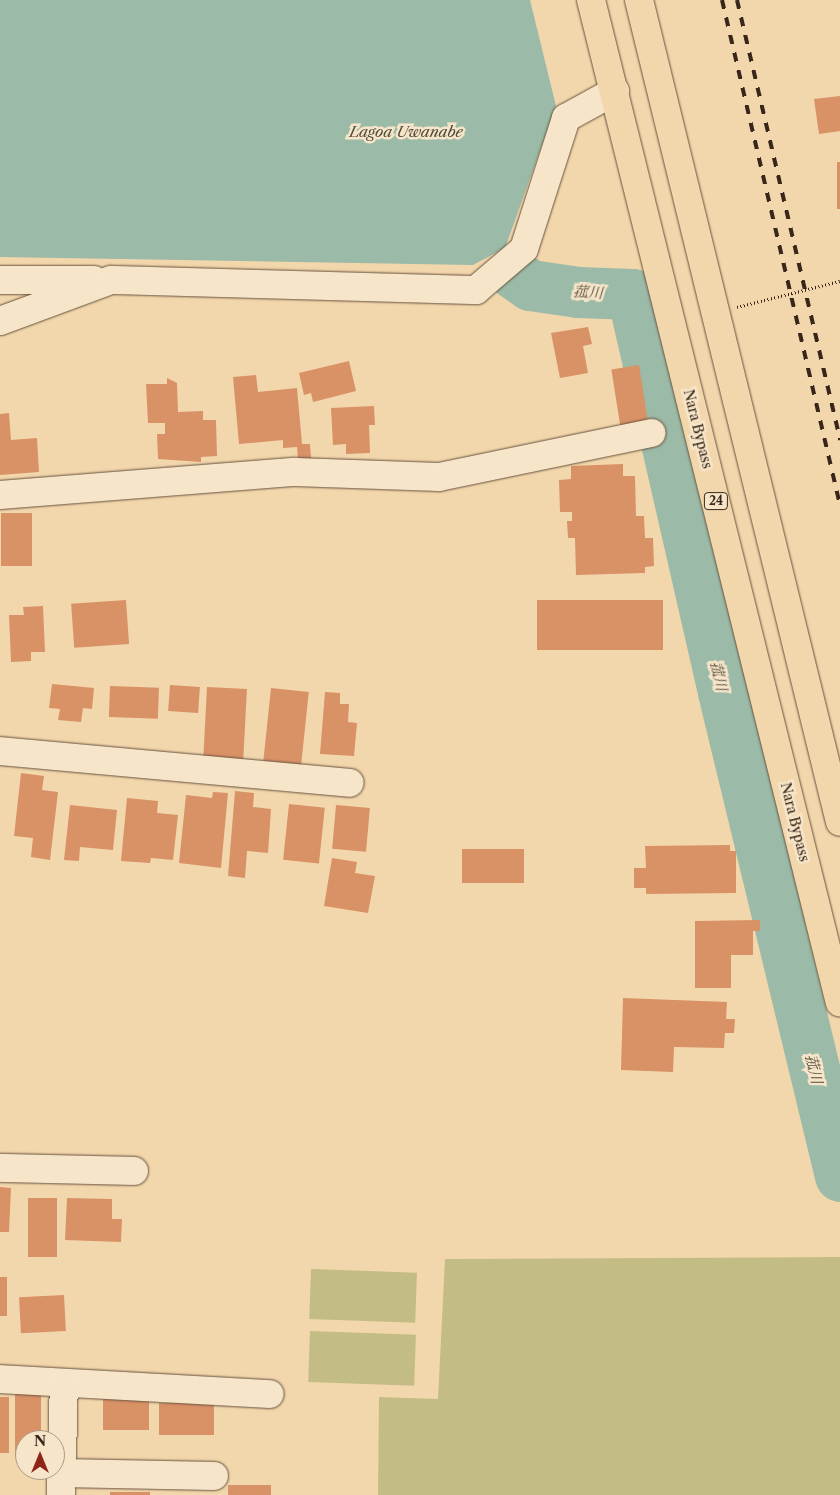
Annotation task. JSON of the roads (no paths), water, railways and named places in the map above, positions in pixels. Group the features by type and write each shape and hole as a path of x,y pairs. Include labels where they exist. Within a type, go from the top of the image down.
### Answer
{"highway":[{"name":"Nara Bypass","path":"591,0 840,1003"},
{"path":"639,0 840,822"}],"street":[{"path":"0,280 111,280 476,290 524,249 566,118 615,91"},
{"path":"0,321 111,280"},
{"path":"0,495 295,472 439,476 652,433"},
{"path":"0,751 350,783"},
{"path":"0,1168 134,1171"},
{"path":"0,1379 270,1394"},
{"path":"64,1383 62,1484 214,1476"}],"water":[{"name":"Lagoa Uwanabe","path":"0,0 530,0 556,106 505,248 473,265 0,257"}],"waterway":[{"name":"菰川","path":"513,273 530,285 578,292 632,294 723,692 840,1176"}],"railway":[{"path":"722,0 840,505"},
{"path":"737,0 840,440"}]}
